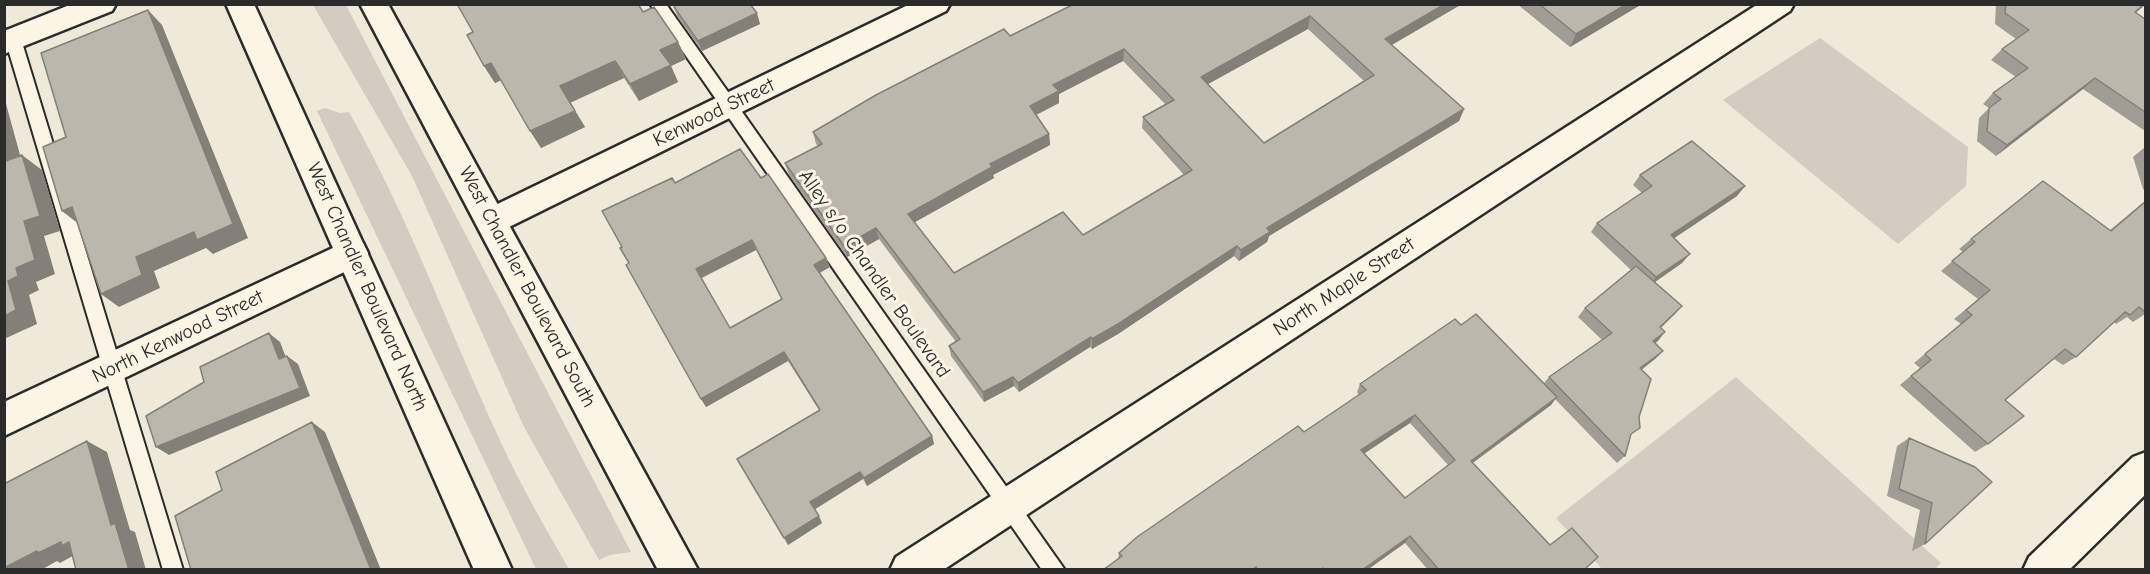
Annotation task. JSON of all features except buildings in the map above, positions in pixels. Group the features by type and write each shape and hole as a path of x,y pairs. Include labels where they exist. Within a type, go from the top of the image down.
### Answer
{"street":[{"path":"9,41 102,4"},
{"name":"West Chandler Boulevard North","path":"240,4 493,570"},
{"name":"West Chandler Boulevard South","path":"374,4 679,570"},
{"name":"Kenwood Street","path":"492,221 936,4"},
{"name":"North Maple Street","path":"909,570 1780,4"},
{"name":"North Kenwood Street","path":"4,420 352,253"},
{"path":"2042,570 2145,469"}],"lane":[{"name":"Alley s/o Chandler Boulevard","path":"657,4 1055,570"},
{"path":"9,41 113,368 173,570"}],"shaded area":[{"path":"313,5 346,5 631,552 610,555 599,560 524,427 412,176"},
{"path":"1820,38 1968,147 1966,186 1898,244 1723,100"},
{"path":"325,108 340,113 349,112 370,151 409,232 506,453 569,569 536,569 317,111"},
{"path":"1736,377 1941,563 1934,570 1602,569 1556,518"}]}
